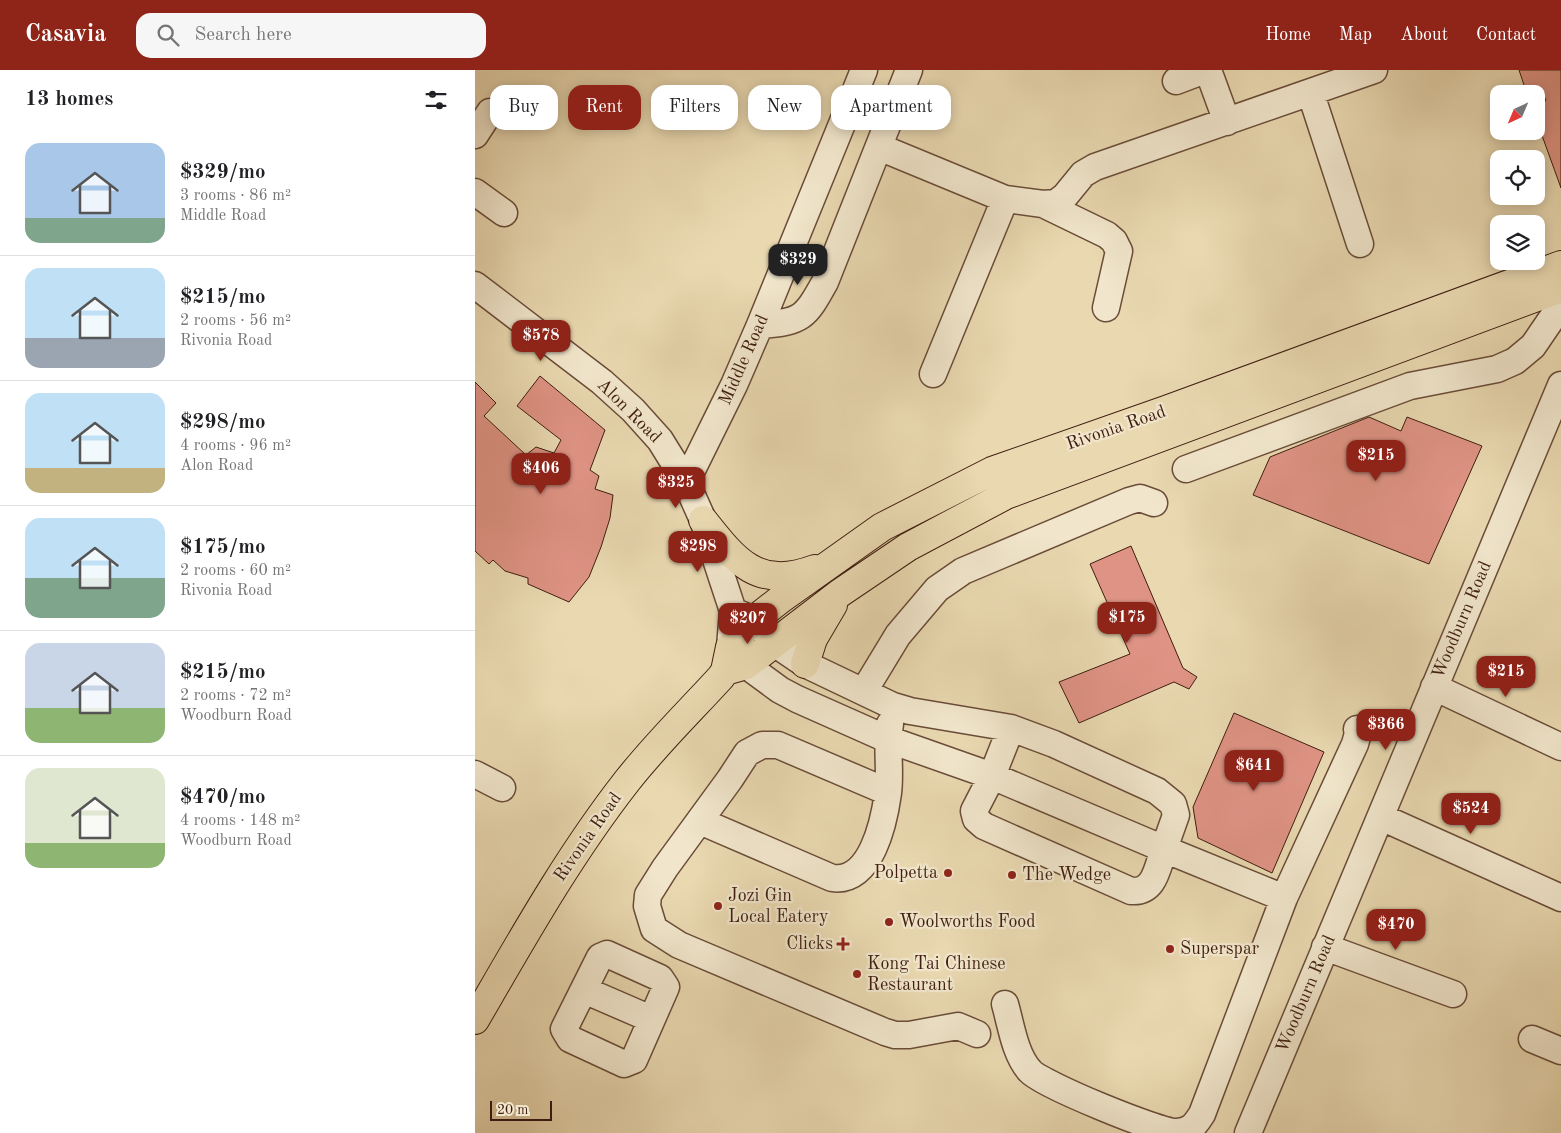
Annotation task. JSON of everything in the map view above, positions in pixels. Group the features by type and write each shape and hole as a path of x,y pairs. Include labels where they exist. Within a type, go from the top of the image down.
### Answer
{"main road":[{"name":"Rivonia Road","path":"734,661 744,615 782,598 882,526 992,471 1166,410 1561,265"},
{"name":"Rivonia Road","path":"475,1020 564,870 627,780 734,661 774,643 840,593 908,547 1006,495 1561,288"},
{"path":"703,520 729,552 757,573 789,577 832,563"},
{"path":"805,664 813,639 840,593"}],"street":[{"name":"Middle Road","path":"686,482 734,385 760,326 864,70"},
{"path":"760,326 785,323 798,319 810,310 825,282 909,70"},
{"path":"1177,81 1206,70 1227,122"},
{"path":"879,147 1005,199 1043,204 1056,203 1065,196 1083,174 1095,167 1311,94 1374,70"},
{"path":"1311,94 1360,244"},
{"path":"475,135 489,112"},
{"path":"475,192 504,213"},
{"path":"933,374 1005,199"},
{"path":"1043,204 1107,235 1114,241 1119,251 1107,308"},
{"name":"Alon Road","path":"477,290 602,382 633,410 660,440 686,482 744,615 774,643 805,664 893,706 910,711 1011,728 1054,744 1157,791 1167,798 1173,804 1176,815 1148,888 1140,891 1125,889 980,823 973,814 992,776"},
{"path":"1186,468 1410,386 1497,369 1515,361 1533,346 1561,305"},
{"name":"Woodburn Road","path":"1248,1133 1561,384"},
{"path":"864,691 898,635 914,615 937,589 963,571 1129,501 1140,498 1154,502"},
{"path":"734,661 780,690 887,739 992,776 1284,898"},
{"path":"1434,687 1561,747"},
{"path":"700,821 837,878 856,872 869,857 875,844 888,792 887,739 893,706"},
{"path":"992,776 1011,728"},
{"path":"1005,1004 1024,1064 1040,1080 1166,1132 1187,1131 1194,1127 1203,1114 1284,898 1355,744 1358,733 1357,729"},
{"path":"640,968 654,929 647,906 647,895 747,753 762,745 778,745 888,792"},
{"path":"475,774 502,788"},
{"path":"1381,818 1552,894"},
{"path":"654,929 679,945 885,1032 895,1035 909,1035 958,1026 977,1034"},
{"path":"1325,947 1453,994"},
{"path":"607,954 660,978 665,986 634,1060 624,1064 570,1039 564,1029 584,990 600,957 607,954"},
{"path":"584,990 651,1019"},
{"path":"1532,1039 1561,1051"}],"building":[{"path":"1519,70 1561,70 1561,188 1544,140 1545,85 1524,85"},
{"path":"540,376 605,430 590,470 599,476 595,489 613,495 610,518 589,577 569,602 528,584 528,578 505,571 493,560 489,564 475,551 475,382 496,403 484,416 526,455 536,447 554,453 561,440 517,406"},
{"path":"1369,417 1401,431 1407,417 1482,446 1429,564 1253,495 1270,457"},
{"path":"1131,546 1183,668 1197,677 1189,689 1174,682 1079,723 1059,682 1130,654 1090,564"},
{"path":"1234,713 1324,752 1272,873 1198,838 1193,807"}],"place":[{"name":"Polpetta","path":"948,873"},
{"name":"The Wedge","path":"1012,875"},
{"name":"Jozi Gin Local Eatery","path":"718,906"},
{"name":"Woolworths Food","path":"889,922"},
{"name":"Clicks","path":"843,944"},
{"name":"Superspar","path":"1170,949"},
{"name":"Kong Tai Chinese Restaurant","path":"857,974"}]}
